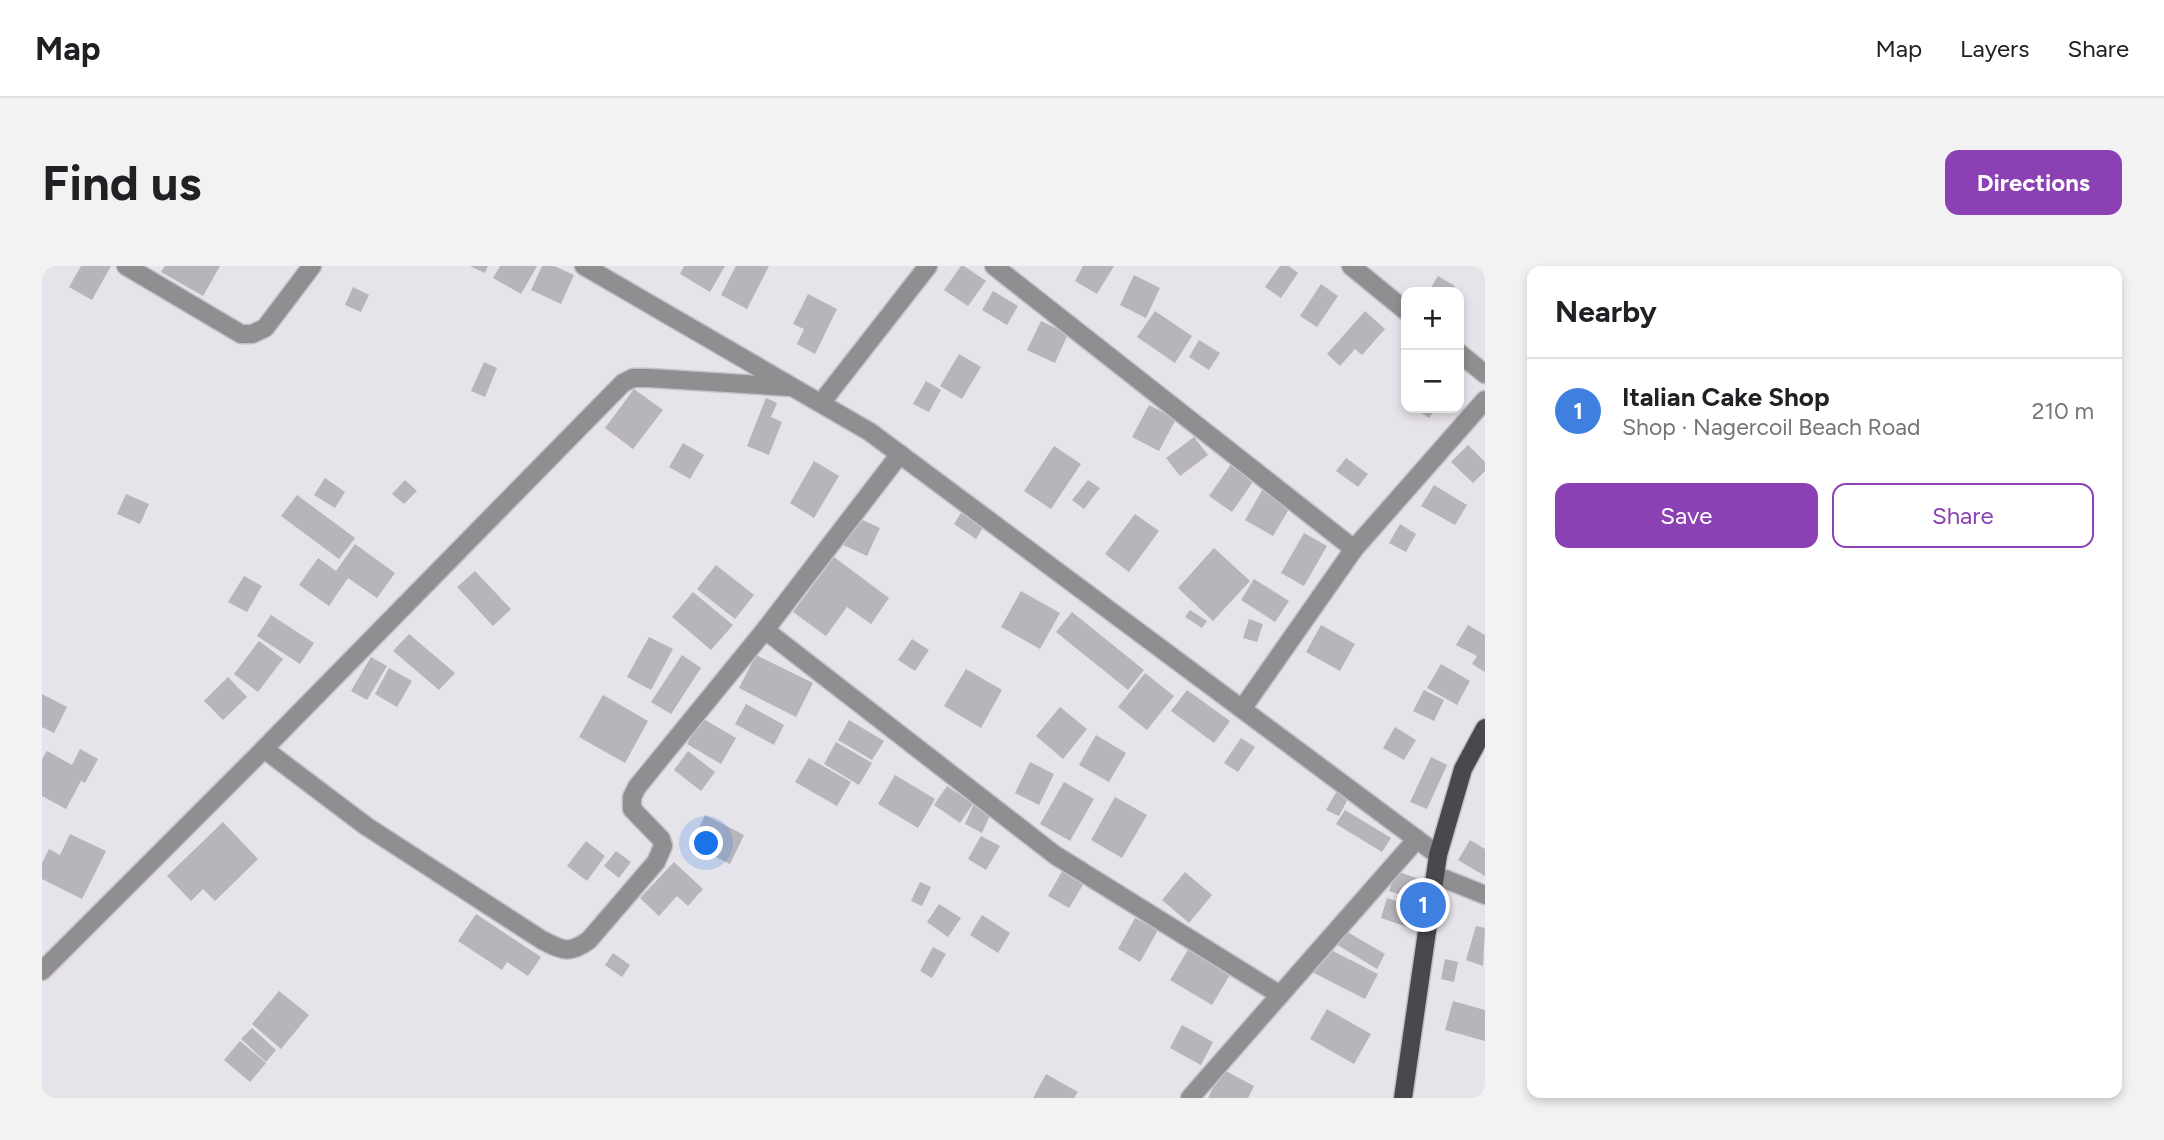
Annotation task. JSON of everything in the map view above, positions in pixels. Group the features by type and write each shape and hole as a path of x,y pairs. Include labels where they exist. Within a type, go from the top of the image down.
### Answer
{"main road":[{"path":"1403,1098 1438,855 1463,769 1485,728"}],"street":[{"path":"126,266 226,327 241,334 252,334 265,328 312,266"},
{"path":"584,266 870,432 1438,855"},
{"path":"821,403 928,266"},
{"path":"994,266 1354,549"},
{"path":"1351,266 1401,307"},
{"path":"1464,357 1485,374"},
{"path":"42,971 623,383 633,378 649,377 793,387"},
{"path":"1242,709 1354,549 1485,400"},
{"path":"264,749 366,826 542,940 568,951 578,948 589,940 656,862 663,846 661,839 632,808 632,797 637,787 765,630 900,454"},
{"path":"765,630 1055,855 1280,995"},
{"path":"1190,1098 1417,839"},
{"path":"1435,875 1485,895"}],"building":[{"path":"81,266 111,266 92,300 69,287"},
{"path":"165,266 220,266 203,296 161,272"},
{"path":"470,266 488,266 485,273"},
{"path":"500,266 537,266 521,294 493,278"},
{"path":"542,266 554,266 574,275 561,304 531,290"},
{"path":"684,266 725,266 710,292 680,274"},
{"path":"736,266 769,266 747,309 721,295"},
{"path":"961,266 986,281 968,306 944,290"},
{"path":"1083,266 1114,266 1097,294 1075,281"},
{"path":"1280,266 1289,266 1298,273 1281,298 1265,287"},
{"path":"1134,275 1160,288 1146,318 1120,305"},
{"path":"1438,276 1455,286 1454,287 1431,287"},
{"path":"1321,284 1338,296 1317,327 1300,316"},
{"path":"353,287 369,295 361,312 345,305"},
{"path":"993,291 1018,306 1007,325 982,310"},
{"path":"808,294 837,309 815,354 797,344 804,329 793,324"},
{"path":"1155,311 1192,336 1175,363 1137,337"},
{"path":"1365,311 1385,329 1362,355 1355,349 1340,366 1327,354"},
{"path":"1041,321 1068,334 1055,363 1027,350"},
{"path":"1199,340 1220,353 1209,370 1189,357"},
{"path":"959,354 981,367 962,399 940,386"},
{"path":"484,362 497,368 485,397 471,391"},
{"path":"926,381 941,390 929,412 913,404"},
{"path":"634,389 663,410 633,449 605,428"},
{"path":"766,398 777,403 771,417 782,422 769,455 747,446"},
{"path":"1149,405 1176,419 1159,451 1132,437"},
{"path":"1194,437 1208,455 1180,476 1166,458"},
{"path":"683,443 704,455 690,479 669,467"},
{"path":"1468,445 1485,462 1485,471 1473,483 1451,462"},
{"path":"1054,446 1081,464 1051,509 1024,491"},
{"path":"1346,458 1368,474 1358,487 1336,471"},
{"path":"814,461 839,476 814,518 790,503"},
{"path":"1232,463 1255,479 1232,512 1209,496"},
{"path":"325,478 345,492 335,508 314,495"},
{"path":"405,480 417,491 404,504 392,494"},
{"path":"1088,480 1100,488 1084,509 1072,500"},
{"path":"1434,485 1467,505 1455,525 1421,506"},
{"path":"1264,487 1292,504 1273,536 1245,520"},
{"path":"126,494 149,504 140,524 117,514"},
{"path":"297,495 355,538 339,559 281,516"},
{"path":"968,502 990,517 976,539 954,524"},
{"path":"1135,514 1159,531 1129,572 1105,554"},
{"path":"854,516 880,528 867,556 841,544"},
{"path":"1400,524 1416,534 1406,552 1389,543"},
{"path":"1304,533 1327,546 1304,586 1281,573"},
{"path":"355,544 395,573 377,598 348,578 329,606 299,585 318,558 336,571"},
{"path":"1214,548 1250,581 1213,621 1178,588"},
{"path":"834,557 889,598 871,624 847,607 826,636 793,612"},
{"path":"716,565 754,595 735,619 697,589"},
{"path":"475,571 511,609 493,626 457,587"},
{"path":"244,576 262,586 247,612 228,602"},
{"path":"1254,579 1289,601 1275,622 1241,600"},
{"path":"1021,591 1060,613 1040,649 1001,627"},
{"path":"693,592 733,625 711,650 672,617"},
{"path":"1190,610 1207,621 1202,628 1185,617"},
{"path":"1072,612 1144,670 1128,690 1056,632"},
{"path":"271,615 314,643 300,664 257,636"},
{"path":"1249,619 1263,624 1257,642 1243,638"},
{"path":"1321,625 1355,644 1340,671 1306,652"},
{"path":"1468,625 1485,635 1485,672 1472,664 1477,656 1456,645"},
{"path":"409,634 455,673 439,690 393,651"},
{"path":"649,637 673,649 651,690 627,677"},
{"path":"912,639 929,650 915,671 898,660"},
{"path":"259,641 283,659 258,692 234,674"},
{"path":"682,655 701,668 671,714 651,702"},
{"path":"756,655 813,683 796,717 739,688"},
{"path":"371,657 387,666 367,700 351,691"},
{"path":"1441,664 1470,681 1457,705 1427,688"},
{"path":"389,668 412,681 397,707 375,694"},
{"path":"966,669 1002,690 981,728 944,706"},
{"path":"1145,673 1174,696 1147,730 1118,707"},
{"path":"228,677 247,697 223,720 204,701"},
{"path":"1187,690 1230,721 1214,743 1171,711"},
{"path":"1424,690 1444,700 1434,721 1413,711"},
{"path":"42,694 67,707 54,733 42,727"},
{"path":"603,695 648,721 625,763 579,737"},
{"path":"746,704 784,725 774,745 735,724"},
{"path":"1060,707 1087,729 1063,759 1036,736"},
{"path":"702,718 736,738 721,764 687,744"},
{"path":"849,720 884,741 872,760 838,740"},
{"path":"1395,727 1416,740 1404,760 1383,748"},
{"path":"1096,735 1126,753 1109,782 1079,765"},
{"path":"1241,738 1255,747 1238,772 1224,763"},
{"path":"836,742 872,763 859,785 824,764"},
{"path":"80,749 98,759 85,783 81,781 66,809 42,796 42,759 47,751 72,765"},
{"path":"688,751 715,772 701,791 674,770"},
{"path":"1431,757 1447,765 1427,809 1410,802"},
{"path":"809,758 851,782 837,806 795,782"},
{"path":"1030,762 1054,774 1039,805 1015,793"},
{"path":"895,775 935,799 918,828 878,804"},
{"path":"1064,782 1094,799 1070,841 1040,824"},
{"path":"947,786 973,804 960,823 934,805"},
{"path":"1339,787 1351,793 1339,816 1326,810"},
{"path":"1115,797 1147,815 1122,858 1091,840"},
{"path":"975,801 993,809 982,833 965,824"},
{"path":"1345,810 1391,838 1382,852 1336,824"},
{"path":"705,815 744,835 730,864 691,845"},
{"path":"223,822 258,859 215,901 203,889 191,901 167,876"},
{"path":"70,834 106,851 82,899 42,879 42,863 49,849 60,855"},
{"path":"981,836 1000,846 986,870 968,859"},
{"path":"1470,840 1485,849 1485,876 1458,860"},
{"path":"586,841 605,856 587,881 567,866"},
{"path":"616,851 631,862 619,878 604,866"},
{"path":"674,862 703,889 688,906 677,896 659,916 640,898"},
{"path":"1065,866 1087,878 1069,908 1048,896"},
{"path":"1396,871 1422,880 1416,900 1389,891"},
{"path":"1185,872 1212,895 1189,923 1162,900"},
{"path":"920,882 931,887 922,906 911,901"},
{"path":"1387,898 1414,907 1407,927 1381,918"},
{"path":"939,904 961,918 948,937 927,922"},
{"path":"476,914 541,957 528,976 507,962 502,970 458,941"},
{"path":"982,915 1010,933 998,953 970,935"},
{"path":"1135,918 1158,930 1140,962 1118,949"},
{"path":"1476,926 1485,928 1483,966 1466,960"},
{"path":"1344,930 1385,954 1377,969 1336,944"},
{"path":"1323,946 1378,974 1365,999 1310,971"},
{"path":"933,947 946,954 932,978 920,971"},
{"path":"1189,948 1231,973 1212,1005 1170,980"},
{"path":"613,953 630,965 622,977 605,965"},
{"path":"1445,959 1458,962 1454,982 1441,979"},
{"path":"279,991 309,1015 281,1049 252,1024"},
{"path":"1453,1001 1485,1010 1485,1041 1445,1030"},
{"path":"1327,1009 1371,1034 1354,1064 1310,1039"},
{"path":"1182,1025 1213,1042 1201,1065 1170,1048"},
{"path":"252,1028 276,1050 266,1062 241,1039"},
{"path":"240,1041 266,1063 250,1082 224,1060"},
{"path":"1222,1069 1254,1086 1248,1098 1208,1098"},
{"path":"1046,1074 1078,1092 1074,1098 1033,1098"}],"place":[{"name":"Italian Cake Shop","path":"1423,905"}]}
